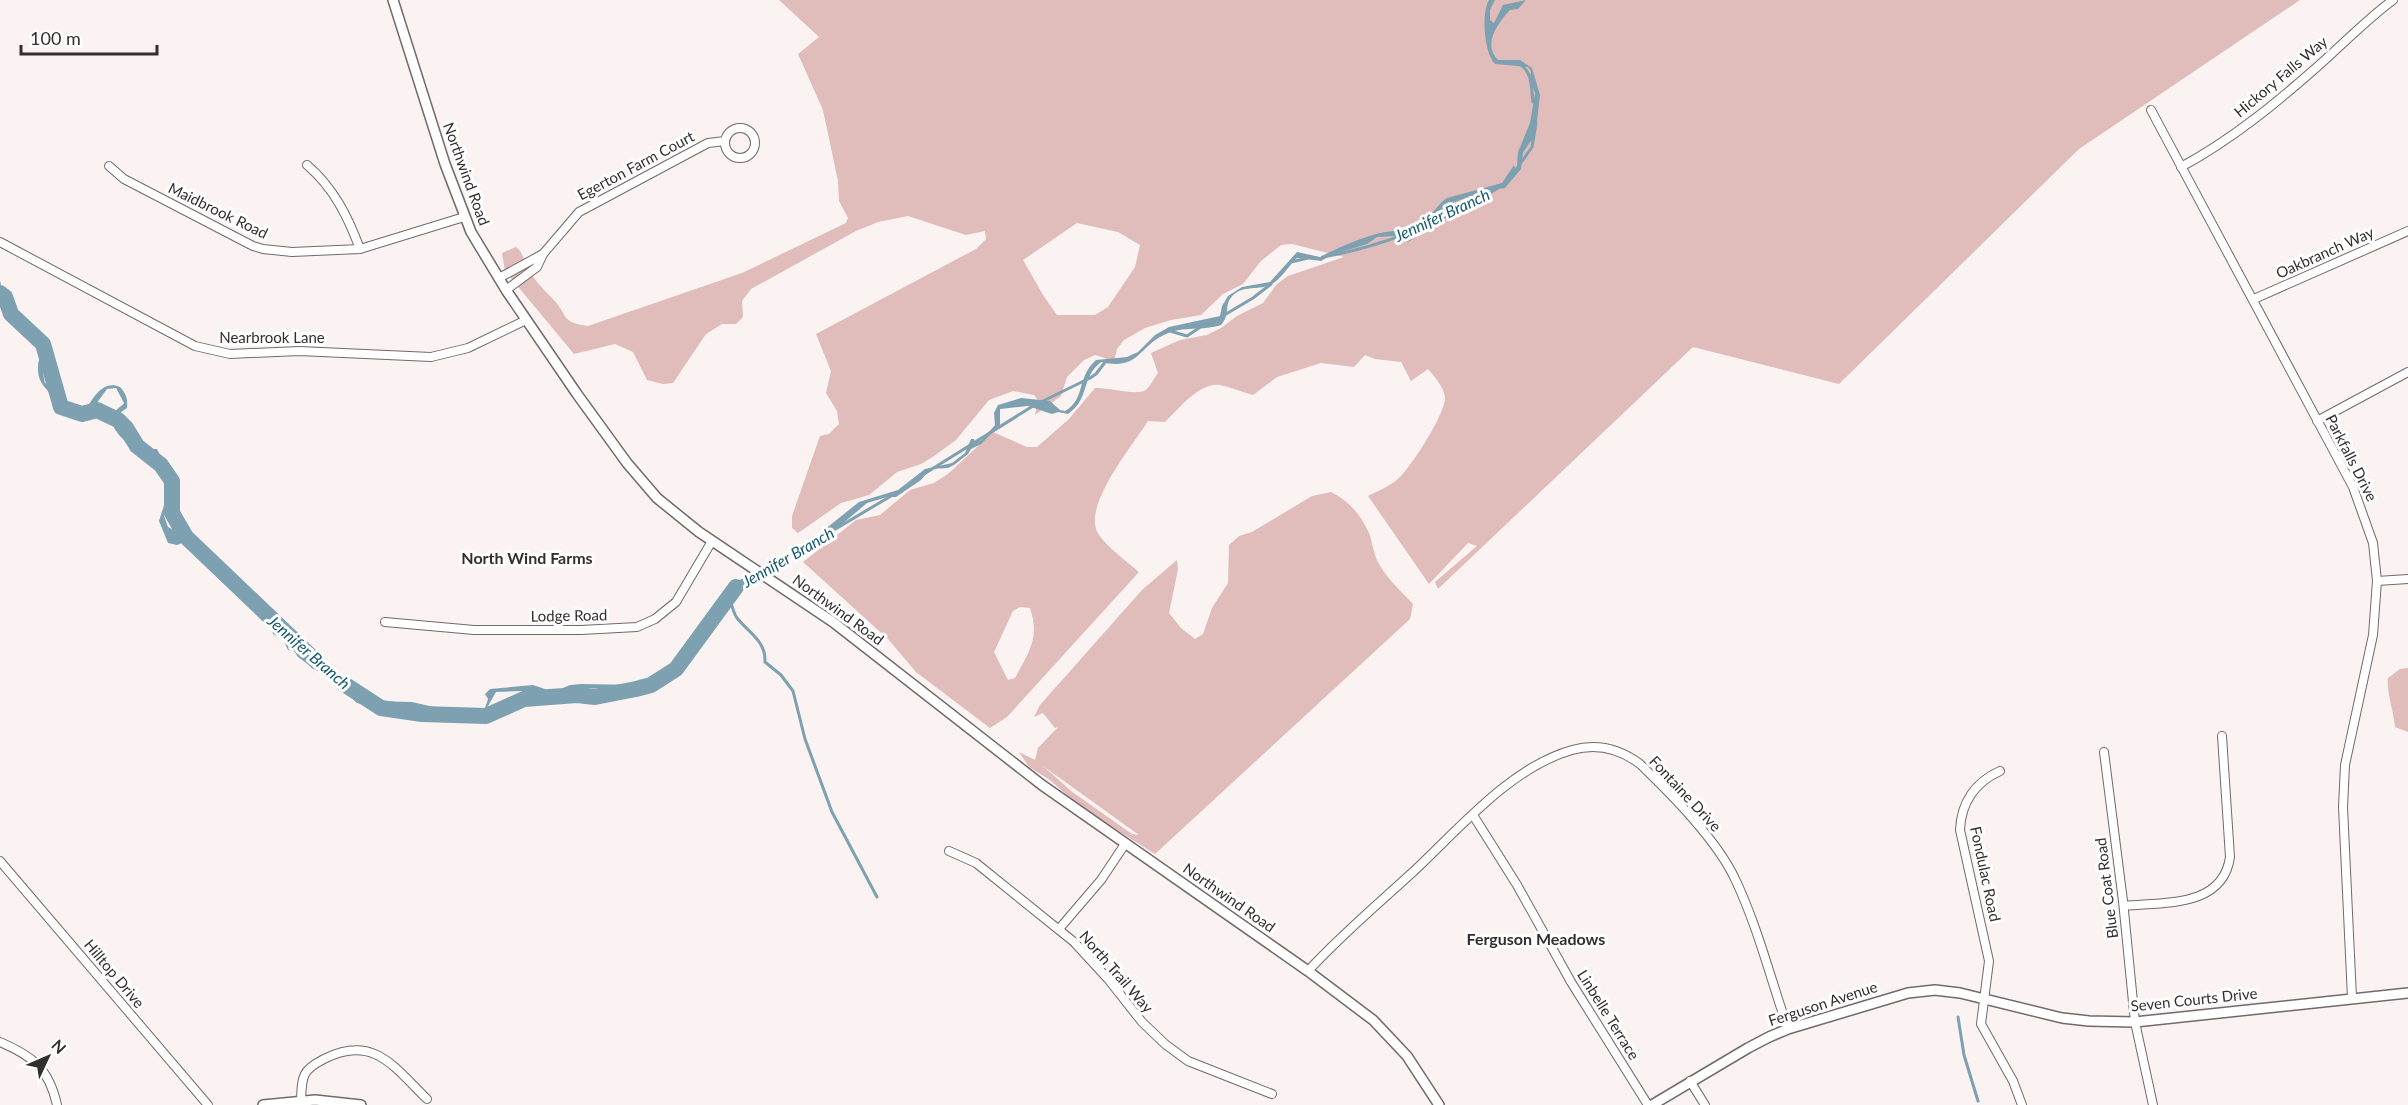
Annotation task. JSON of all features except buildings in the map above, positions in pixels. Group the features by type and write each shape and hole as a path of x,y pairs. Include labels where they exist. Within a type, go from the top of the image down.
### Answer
{"street":[{"name":"Northwind Road","path":"393,0 464,217 526,320 632,470 667,508 853,637 1000,755 1308,971 1373,1020 1407,1056 1439,1105"},
{"name":"Hickory Falls Way","path":"2181,167 2225,141 2313,71 2361,25 2393,0"},
{"name":"Parkfalls Drive","path":"2151,110 2353,487 2373,543 2377,581 2373,635 2344,765 2343,807 2352,998"},
{"name":"Egerton Farm Court","path":"741,128 750,132 755,146 749,156 737,159 729,154 725,141 729,133 741,128"},
{"name":"Egerton Farm Court","path":"506,290 537,267 543,254 586,207 708,143 725,141"},
{"path":"307,165 341,205 360,249"},
{"name":"Maidbrook Road","path":"109,166 124,179 253,246 263,249 292,252 360,249 464,217"},
{"name":"Oakbranch Way","path":"2254,300 2408,231"},
{"name":"Nearbrook Lane","path":"0,242 189,342 221,354 300,351 431,357 468,348 526,320"},
{"name":"Egerton Farm Court","path":"499,278 543,254"},
{"path":"2317,421 2408,372"},
{"name":"Lodge Road","path":"385,622 464,630 580,630 637,627 655,619 676,602 712,541"},
{"path":"2377,581 2408,579"},
{"path":"2124,906 2197,898 2211,891 2224,876 2230,857 2222,736"},
{"name":"Fontaine Drive","path":"1308,971 1499,791 1521,776 1571,750 1602,747 1627,755 1655,779 1723,857 1736,881 1788,1029"},
{"name":"Blue Coat Road","path":"2104,752 2124,906 2135,1022 2153,1105"},
{"name":"Fondulac Road","path":"2000,771 1983,782 1968,797 1960,820 1962,840 1989,961 1981,1016 1984,1031 2004,1065 2022,1105"},
{"name":"Linbelle Terrace","path":"1473,815 1517,885 1571,982 1650,1105"},
{"path":"1059,930 1101,880 1125,844"},
{"name":"North Trail Way","path":"949,851 976,863 1059,930 1088,956 1142,1022 1165,1044 1188,1061 1272,1094"},
{"name":"Hilltop Drive","path":"0,861 208,1105"},
{"name":"Ferguson Avenue","path":"1650,1105 1748,1048 1788,1029 1921,990 1960,993 1985,998"},
{"name":"Seven Courts Drive","path":"1985,998 2062,1018 2135,1022 2408,993"},
{"path":"0,1042 26,1054 38,1064 52,1087 57,1105"},
{"path":"301,1100 303,1077 308,1068 336,1053 354,1049 366,1050 378,1055 427,1099"},
{"path":"1690,1082 1705,1105"},
{"path":"263,1105 301,1100 329,1100 361,1105"}],"shaded area":[{"path":"779,0 2300,0 2079,149 1839,384 1693,347 1438,589 1435,582 1477,546 1468,543 1429,584 1368,496 1400,477 1420,451 1440,415 1444,405 1444,393 1428,369 1411,381 1401,362 1375,359 1365,355 1354,367 1321,363 1277,377 1253,395 1220,385 1212,385 1197,392 1165,422 1148,421 1113,473 1098,503 1095,517 1096,529 1108,546 1139,572 1007,717 990,728 916,672 888,639 803,562 856,520 880,515 910,490 934,483 948,474 993,432 1027,447 1037,447 1069,419 1095,388 1130,392 1147,389 1158,373 1151,353 1180,340 1207,335 1263,303 1277,284 1288,276 1344,257 1292,244 1281,245 1261,261 1243,284 1223,294 1201,315 1171,320 1145,328 1124,340 1117,349 1114,361 1095,355 1084,360 1067,377 1061,396 1035,415 1038,400 1034,395 1013,391 989,400 956,440 934,456 921,464 897,472 869,495 841,503 798,533 792,528 792,516 820,436 829,434 839,424 837,411 826,393 831,371 816,334 976,249 986,239 985,231 966,235 908,216 878,222 856,231 751,289 742,301 743,317 736,324 722,324 706,334 673,383 663,384 647,380 633,352 615,344 574,354 505,271 502,253 516,247 519,249 527,268 566,317 573,322 588,326 742,273 846,223 848,218 839,201 838,181 823,110 798,54 819,37","holes":["1077,223 1118,232 1140,245 1135,267 1108,307 1095,315 1057,315 1023,260","1020,607 1030,608 1034,628 1032,644 1015,678 1008,680 994,652 1013,611"]},
{"path":"1331,492 1343,499 1358,514 1369,533 1380,566 1413,604 1410,619 1155,854 1079,806 1050,780 1029,767 1019,752 1035,760 1038,748 1058,727 1055,728 1043,713 1034,717 1040,705 1142,590 1177,560 1178,569 1169,613 1181,628 1195,639 1203,634 1212,608 1228,583 1229,545 1239,536 1252,532 1312,496","holes":["1043,766 1139,835 1132,834 1071,791"]},
{"path":"2408,668 2408,732 2395,727 2388,678 2400,669"}],"water":[{"name":"Jennifer Branch","path":"1489,0 1495,0 1490,10 1490,20 1494,23 1503,5 1526,0 1518,9 1510,10 1505,15 1497,27 1491,47 1498,60 1520,60 1532,68 1540,95 1535,138 1523,153 1521,169 1505,188 1481,192 1452,203 1419,228 1414,238 1408,242 1394,236 1377,237 1367,244 1331,255 1321,261 1297,258 1274,283 1265,287 1238,291 1234,294 1229,302 1226,318 1221,325 1172,332 1157,339 1138,356 1124,363 1101,362 1090,374 1080,402 1068,414 1058,412 1052,414 1028,406 1000,409 1000,425 981,444 971,449 954,465 948,468 930,469 921,480 896,497 887,497 867,503 835,530 737,589 699,633 693,651 682,669 669,678 643,688 624,691 589,688 551,696 523,691 496,692 484,713 464,719 432,709 405,705 386,709 357,703 333,680 298,657 294,651 288,650 283,639 273,634 271,624 236,594 200,546 187,541 177,545 168,543 159,521 171,483 170,472 133,447 116,431 113,422 114,413 124,403 116,388 107,389 91,411 63,416 38,373 41,343 2,310 1,301 12,316 43,336 45,383 56,390 61,400 76,411 86,409 104,388 114,385 120,387 126,396 127,408 118,418 120,429 139,449 157,449 163,461 173,470 174,490 164,516 168,527 206,546 247,595 258,603 291,639 339,673 344,681 370,701 412,702 469,715 485,708 488,699 485,694 490,689 533,685 554,692 570,685 581,684 642,685 653,675 680,666 689,651 695,633 736,582 809,542 859,502 898,490 925,469 952,463 965,453 971,439 974,439 975,443 982,440 995,425 994,413 998,405 1021,398 1050,401 1060,410 1065,411 1076,400 1086,374 1096,360 1127,357 1138,352 1155,335 1169,327 1220,316 1222,306 1228,296 1242,287 1270,282 1297,252 1320,257 1347,244 1378,234 1396,231 1409,236 1447,198 1502,183 1514,165 1515,168 1517,166 1518,152 1530,123 1535,93 1530,78 1531,71 1528,67 1495,64 1491,59 1486,42 1485,14"}],"waterway":[{"name":"Jennifer Branch","path":"1521,65 1530,77 1533,102"},
{"name":"Jennifer Branch","path":"1520,164 1532,147 1536,123"},
{"name":"Jennifer Branch","path":"1323,257 1369,246 1414,231 1498,188"},
{"name":"Jennifer Branch","path":"1291,262 1308,258"},
{"name":"Jennifer Branch","path":"1226,314 1271,284"},
{"name":"Jennifer Branch","path":"0,293 5,297 11,314 43,344 61,407 82,414 97,410 118,420 137,446 161,465 172,481 172,513 186,537 317,662"},
{"name":"Jennifer Branch","path":"1170,331 1187,336 1199,328"},
{"name":"Jennifer Branch","path":"1039,403 1090,378 1106,361"},
{"name":"Jennifer Branch","path":"924,474 1033,406"},
{"name":"Jennifer Branch","path":"827,534 891,496"},
{"name":"Jennifer Branch","path":"344,684 381,708 422,714 486,716 524,699 577,695 595,697 636,689 651,685 676,669 736,587"},
{"path":"729,595 736,616 763,648 765,662 781,675 793,691 805,739 832,812 877,897"},
{"path":"1958,1017 1964,1055 1978,1101"}],"district":[{"name":"North Wind Farms","path":"527,558"},
{"name":"Ferguson Meadows","path":"1536,939"}]}
